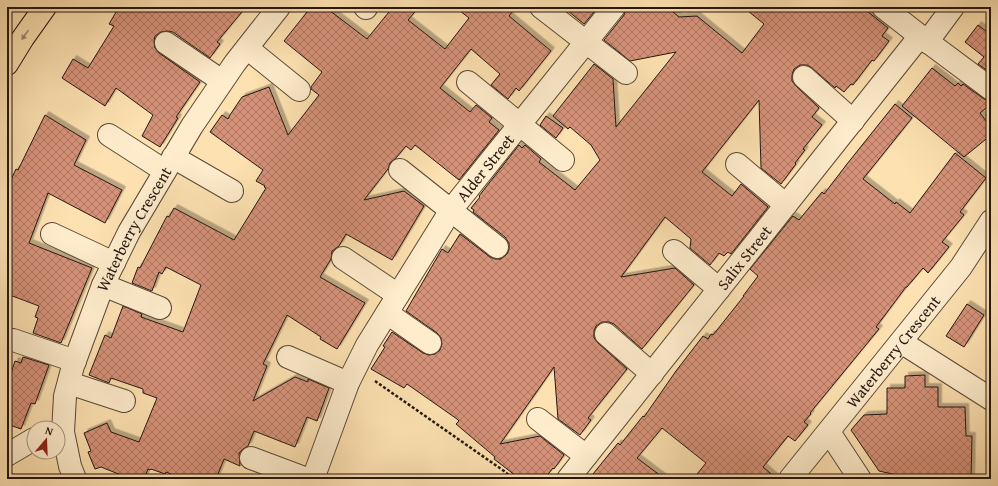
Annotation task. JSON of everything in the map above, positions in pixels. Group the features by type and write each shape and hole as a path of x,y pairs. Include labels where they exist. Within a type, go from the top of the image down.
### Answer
{"main road":[{"path":"7,64 45,7"}],"street":[{"name":"Waterberry Crescent","path":"58,420 75,361 103,285 129,232 192,126 222,81 279,7"},
{"path":"541,7 626,73"},
{"name":"Alder Street","path":"313,479 352,375 366,345 451,210 614,7"},
{"path":"883,7 923,39 991,89"},
{"name":"Salix Street","path":"568,479 852,121 923,39 953,7"},
{"path":"166,43 222,81"},
{"path":"247,48 299,90"},
{"path":"804,77 852,121"},
{"name":"Alder Street","path":"468,82 563,160"},
{"path":"109,135 169,164 232,191"},
{"path":"737,164 786,205"},
{"name":"Alder Street","path":"400,170 497,247"},
{"name":"Waterberry Crescent","path":"790,479 961,268 991,221"},
{"path":"52,234 114,263"},
{"path":"674,251 719,289"},
{"path":"343,258 430,342"},
{"path":"103,285 160,308"},
{"path":"606,334 652,374"},
{"path":"13,340 75,361"},
{"path":"901,342 991,399"},
{"path":"288,357 352,375"},
{"path":"69,383 124,401"},
{"path":"538,419 586,456"},
{"path":"829,432 860,479"},
{"path":"7,455 26,444"},
{"name":"Waterberry Crescent","path":"66,447 70,466 75,479"},
{"path":"252,458 307,479"}],"path":[{"path":"352,375 504,471 513,479"}],"building":[{"path":"119,7 246,7 217,42 220,44 210,58 173,32 161,32 155,36 155,48 159,53 200,82 176,117 178,118 160,147 142,136 153,115 116,88 105,106 62,78 73,59 88,68 114,26 109,24"},
{"path":"311,7 325,7 367,39 393,7 419,7 408,20 445,49 469,18 455,7 516,7 509,16 551,51 519,91 516,88 508,99 491,85 500,74 471,49 440,88 470,112 476,105 492,118 489,122 499,130 459,180 415,145 411,150 406,146 390,163 388,169 364,200 404,191 424,206 392,260 346,234 339,246 332,251 331,259 320,277 365,303 337,349 320,339 321,337 287,315 263,364 267,366 253,401 295,377 308,382 308,379 329,388 317,421 307,417 295,447 254,431 248,446 239,453 240,466 224,459 216,479 183,479 166,472 165,474 148,469 144,479 131,479 101,467 95,469 88,452 91,451 84,433 107,423 111,432 139,442 157,398 143,393 143,389 111,378 109,383 89,375 105,335 111,338 123,306 142,314 141,317 183,332 201,285 166,267 162,274 159,272 152,291 132,283 138,267 140,268 167,216 169,217 174,208 234,240 266,188 256,181 263,170 210,132 222,115 228,119 242,97 269,87 288,135 319,95 311,89 311,87 322,72 284,41"},
{"path":"563,7 598,7 584,24"},
{"path":"626,7 667,7 679,17 697,16 742,53 764,24 743,7 862,7 888,28 882,36 889,41 853,85 851,84 844,92 836,86 835,88 807,65 800,65 794,69 792,81 819,108 812,117 822,125 803,149 805,150 781,184 761,168 759,100 702,172 732,196 741,184 768,207 731,254 728,252 724,256 719,253 710,265 690,248 691,239 665,217 621,277 675,268 694,285 642,349 614,324 602,322 596,326 594,338 627,369 588,418 591,420 580,435 558,419 554,367 500,444 540,436 564,455 554,469 553,468 544,479 520,479 494,459 495,457 456,424 459,421 457,419 407,384 404,388 371,369 385,347 383,346 392,332 423,353 429,355 435,354 440,350 442,344 441,338 437,333 406,311 442,249 448,253 460,234 490,257 501,259 507,254 509,243 505,237 473,212 474,210 471,208 519,145 522,148 525,145 541,159 539,162 575,190 600,160 591,145 570,127 568,129 553,116 594,64 613,79 616,127 676,52 630,61 604,40 624,15"},
{"path":"978,25 991,35 991,73 978,64 984,57 965,42"},
{"path":"932,68 955,86 958,83 961,86 963,84 984,99 991,101 991,104 980,113 991,127 991,135 964,157 902,106"},
{"path":"895,104 912,118 863,179 895,204 896,202 910,213 955,153 986,178 960,212 964,215 942,242 949,247 928,273 923,268 906,287 876,327 879,329 810,413 811,414 804,422 808,425 795,441 788,436 763,467 777,479 693,479 706,463 662,428 637,458 665,479 589,479 618,443 620,445 643,416 644,417 676,371 703,336 708,339 711,334 713,335 744,296 758,276 750,269 793,216 799,220 822,192 824,194"},
{"path":"45,115 86,140 74,165 122,190 105,223 48,193 29,243 92,268 61,343 33,333 38,318 35,317 39,306 7,294 7,188 16,169 18,170"},
{"path":"546,116 563,128 556,138 540,125"},
{"path":"967,304 984,315 964,347 946,336"},
{"path":"23,357 49,365 35,404 31,403 21,429 7,424 7,385 15,361 21,363"},
{"path":"925,375 925,387 938,387 938,407 965,407 966,436 972,436 971,479 916,479 900,477 901,476 879,471 851,430 864,415 887,414 887,388 905,388 905,376"}]}
